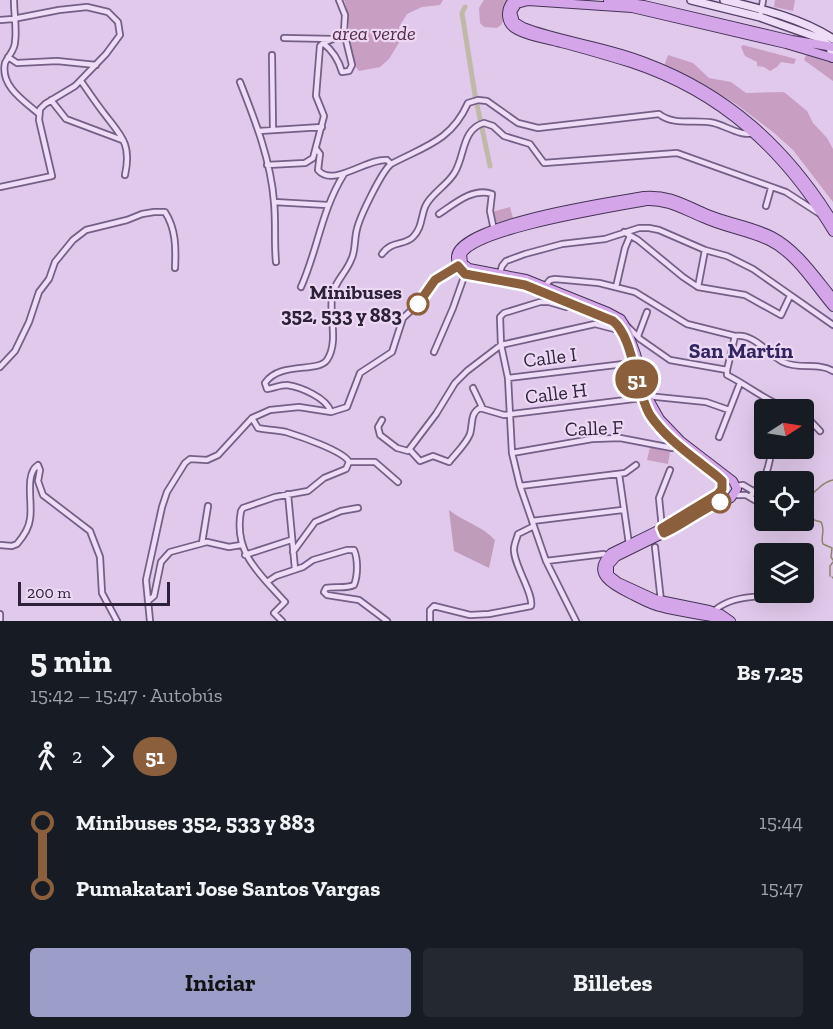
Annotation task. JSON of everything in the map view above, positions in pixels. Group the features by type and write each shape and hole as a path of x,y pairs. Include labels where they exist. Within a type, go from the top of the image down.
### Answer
{"main road":[{"path":"513,0 507,11 509,24 519,31 582,43 652,68 705,91 741,115 795,167 817,196 832,225"},
{"path":"608,0 787,42 832,58 832,44 812,27 724,0"},
{"path":"691,0 761,13 790,28 832,44"},
{"path":"549,37 518,25 512,16 514,7 520,3 536,1 624,4"},
{"path":"787,42 790,28"},
{"path":"787,42 832,44"},
{"path":"757,131 832,225"},
{"path":"499,276 465,274 456,256 459,248 521,220 644,195 674,198 724,223 770,235 785,245 833,307"},
{"path":"799,262 833,298"},
{"path":"460,265 544,289 569,299 623,328 636,354 645,397"},
{"path":"623,328 632,363 645,397 679,443 720,478 723,487 718,494 663,531"},
{"path":"679,443 733,481 736,486 735,495 709,507 685,523 663,531 609,558 608,570 612,578 660,604 720,621"},
{"path":"660,604 713,612 731,621"}],"street":[{"path":"0,187 52,176 38,113 14,94 3,74 15,43 14,0"},
{"path":"323,43 330,49 342,72 349,71 352,65 344,32 345,15 339,0"},
{"path":"761,13 763,0"},
{"path":"0,20 78,8 104,10 112,14 118,22 120,35 118,40 81,81 45,104 38,113"},
{"path":"267,165 305,163 313,158 317,150 324,116 316,96 320,46 333,39 284,38"},
{"path":"272,55 273,130"},
{"path":"8,57 17,63 57,61 96,65"},
{"path":"81,81 118,129 128,150 125,175"},
{"path":"240,82 259,131 267,165 274,202 273,238 276,262"},
{"path":"51,100 66,119 123,140"},
{"path":"331,412 327,404 300,389 286,385 267,389 265,383 268,378 278,372 320,365 327,360 332,345 332,296 335,285 352,260 357,229 382,173 391,164 436,142 455,128 468,103 478,100 493,104 518,123 545,128 659,114 666,119 712,123 747,134 757,131"},
{"path":"382,254 390,245 410,240 415,236 425,206 454,174 465,141 474,127 481,123 493,126 504,136 530,144 544,164 677,153 786,192 823,215"},
{"path":"259,131 322,127"},
{"path":"317,150 320,154 318,170 320,174 344,174 380,159 387,160 391,164"},
{"path":"301,287 327,205 344,174"},
{"path":"766,206 771,188"},
{"path":"439,214 467,196 485,192 492,194 489,211 495,232"},
{"path":"274,202 327,205"},
{"path":"0,367 15,351 29,322 39,292 49,279 55,262 73,240 86,230 142,214 165,212 172,222 176,246 175,268"},
{"path":"499,276 506,261 525,254 562,244 605,239 639,228 659,230 753,269 833,325"},
{"path":"624,232 638,240 698,287 745,295 781,315 790,296"},
{"path":"616,287 630,236"},
{"path":"698,287 705,250"},
{"path":"150,621 146,580 167,492 188,461 207,460 218,455 252,418 270,410 289,406 331,412 347,407 360,373 388,356 394,347 398,326 403,318 418,304 435,280 460,265"},
{"path":"434,352 465,274"},
{"path":"544,289 550,280 555,279 599,283 635,292 693,326 735,336 742,334 786,363 801,367 827,367 833,370"},
{"path":"569,299 566,306 546,302 509,310 500,317 501,345 508,378 512,453 520,486 546,561 576,621"},
{"path":"638,336 647,312"},
{"path":"382,420 378,427 380,435 406,452 410,450 455,383 501,345 595,324 623,328 638,336 670,360 727,370"},
{"path":"735,336 727,375 768,399"},
{"name":"Calle I","path":"508,378 632,363"},
{"path":"719,437 740,383"},
{"path":"473,388 482,407 496,414 509,414"},
{"name":"Calle H","path":"509,414 645,397 706,402 729,410"},
{"path":"410,450 420,461 433,456 449,462 469,436 475,410 482,407"},
{"path":"252,418 258,428 287,432 344,456 349,462"},
{"path":"814,425 820,431"},
{"name":"Calle F","path":"512,453 592,439 620,438 672,448 679,443"},
{"path":"750,497 759,486 771,459"},
{"path":"349,462 375,462 398,482"},
{"path":"282,621 274,613 285,602 245,555 240,515 243,508 275,497 311,490 324,478 346,469 349,462"},
{"path":"0,544 12,546 17,544 29,525 32,507 30,481 34,468 38,465 40,470 38,481 43,495 90,531 100,557 102,593 117,621"},
{"path":"520,486 619,474 631,470 636,465"},
{"path":"663,531 659,498 670,470"},
{"path":"619,474 622,510 630,547"},
{"path":"736,486 748,487 753,491"},
{"path":"288,494 295,568"},
{"path":"735,495 746,495 754,501"},
{"path":"202,543 208,506"},
{"path":"293,552 315,522 358,508"},
{"path":"430,621 430,610 434,606 470,615 531,606 532,599 513,548 518,534 533,524 622,510"},
{"path":"245,555 291,540"},
{"path":"148,601 154,596 160,562 170,552 202,543 213,542 229,547 242,545"},
{"path":"656,547 660,604"},
{"path":"267,582 270,578 303,567 313,560 354,550 356,555 354,585 330,587 324,592 327,595 359,600 387,621"},
{"path":"546,561 604,554 609,558"},
{"path":"713,612 738,599 754,597"},
{"path":"0,614 0,620"}],"green space":[{"name":"area verde","path":"344,0 443,0 440,5 422,7 407,14 399,27 400,41 389,59 380,67 359,71 352,56"},
{"path":"484,0 513,0 504,15 502,24 497,28 484,27 480,23 479,8"},
{"path":"775,0 795,0 793,11 774,7"},
{"path":"743,45 796,59 794,64 781,62 770,71 757,66 757,62 745,56 741,47"},
{"path":"668,55 693,63 709,78 731,82 746,93 784,92 807,111 813,123 827,138 833,149 833,202 793,150 773,132 736,104 692,78 664,66"},
{"path":"806,55 833,63 833,81 804,60"},
{"path":"510,207 513,218 495,223 492,212"},
{"path":"650,447 670,452 668,464 647,460"}],"shaded area":[{"path":"449,510 495,540 489,568 454,551"}],"waterway":[{"path":"465,7 462,13 475,95 490,166"},
{"path":"833,480 826,482 815,491 809,501 814,520 821,522 822,525 823,544 832,548 833,560"},
{"path":"830,576 830,566 833,562"}],"bus line":[{"name":"51","path":"418,304 435,280 458,266 465,274 525,285 613,321 619,327 624,339 642,398 655,422 678,445 722,481 723,487 718,494 662,528 664,533 720,502"}],"place":[{"name":"Minibuses 352, 533 y 883","path":"418,304"}],"district":[{"name":"San Martín","path":"741,350"}]}
